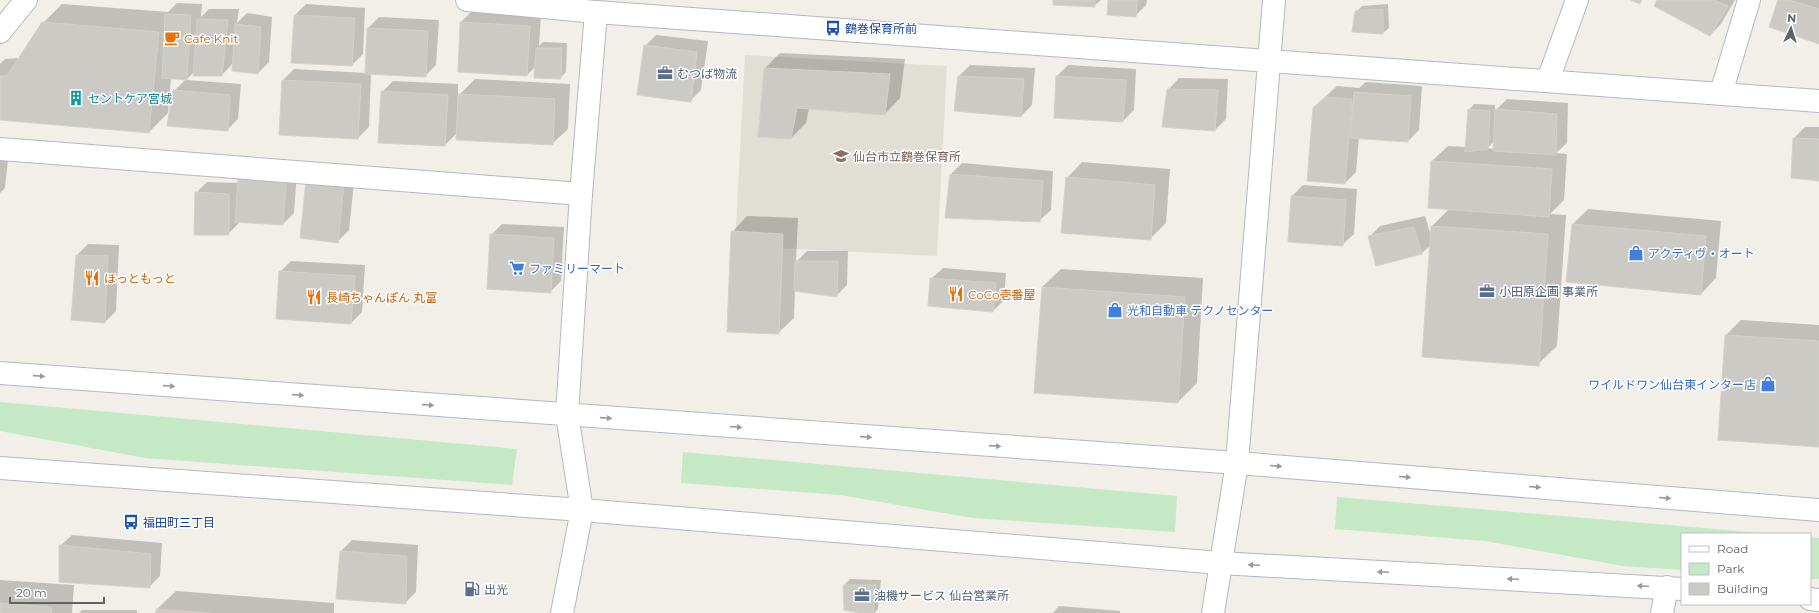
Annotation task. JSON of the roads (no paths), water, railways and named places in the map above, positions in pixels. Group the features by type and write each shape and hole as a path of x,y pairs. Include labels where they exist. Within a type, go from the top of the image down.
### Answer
{"street":[{"path":"0,32 26,0"},
{"path":"467,0 596,6 1268,60 1819,101"},
{"path":"1213,613 1237,463 1268,60 1274,0"},
{"path":"1548,80 1577,0"},
{"path":"1720,93 1749,0"},
{"path":"562,613 582,510 567,415 581,194 596,6"},
{"path":"0,149 581,194"},
{"path":"0,373 1237,463 1819,510"},
{"path":"0,468 582,510 1220,563 1675,588 1662,613"}],"place":[{"name":"鶴巻保育所前","path":"833,28"},
{"name":"Cafe Knit","path":"172,38"},
{"name":"むつば物流","path":"665,73"},
{"name":"セントケア宮城","path":"76,98"},
{"name":"仙台市立鶴巻保育所","path":"841,156"},
{"name":"アクティヴ・オート","path":"1636,253"},
{"name":"ファミリーマート","path":"517,268"},
{"name":"ほっともっと","path":"92,278"},
{"name":"小田原企画 事業所","path":"1487,291"},
{"name":"CoCo壱番屋","path":"956,294"},
{"name":"長崎ちゃんぽん 丸富","path":"314,297"},
{"name":"光和自動車 テクノセンター","path":"1115,310"},
{"name":"ワイルドワン仙台東インター店","path":"1768,384"},
{"name":"福田町三丁目","path":"131,522"},
{"name":"出光","path":"472,589"},
{"name":"油機サービス 仙台営業所","path":"862,595"}]}
